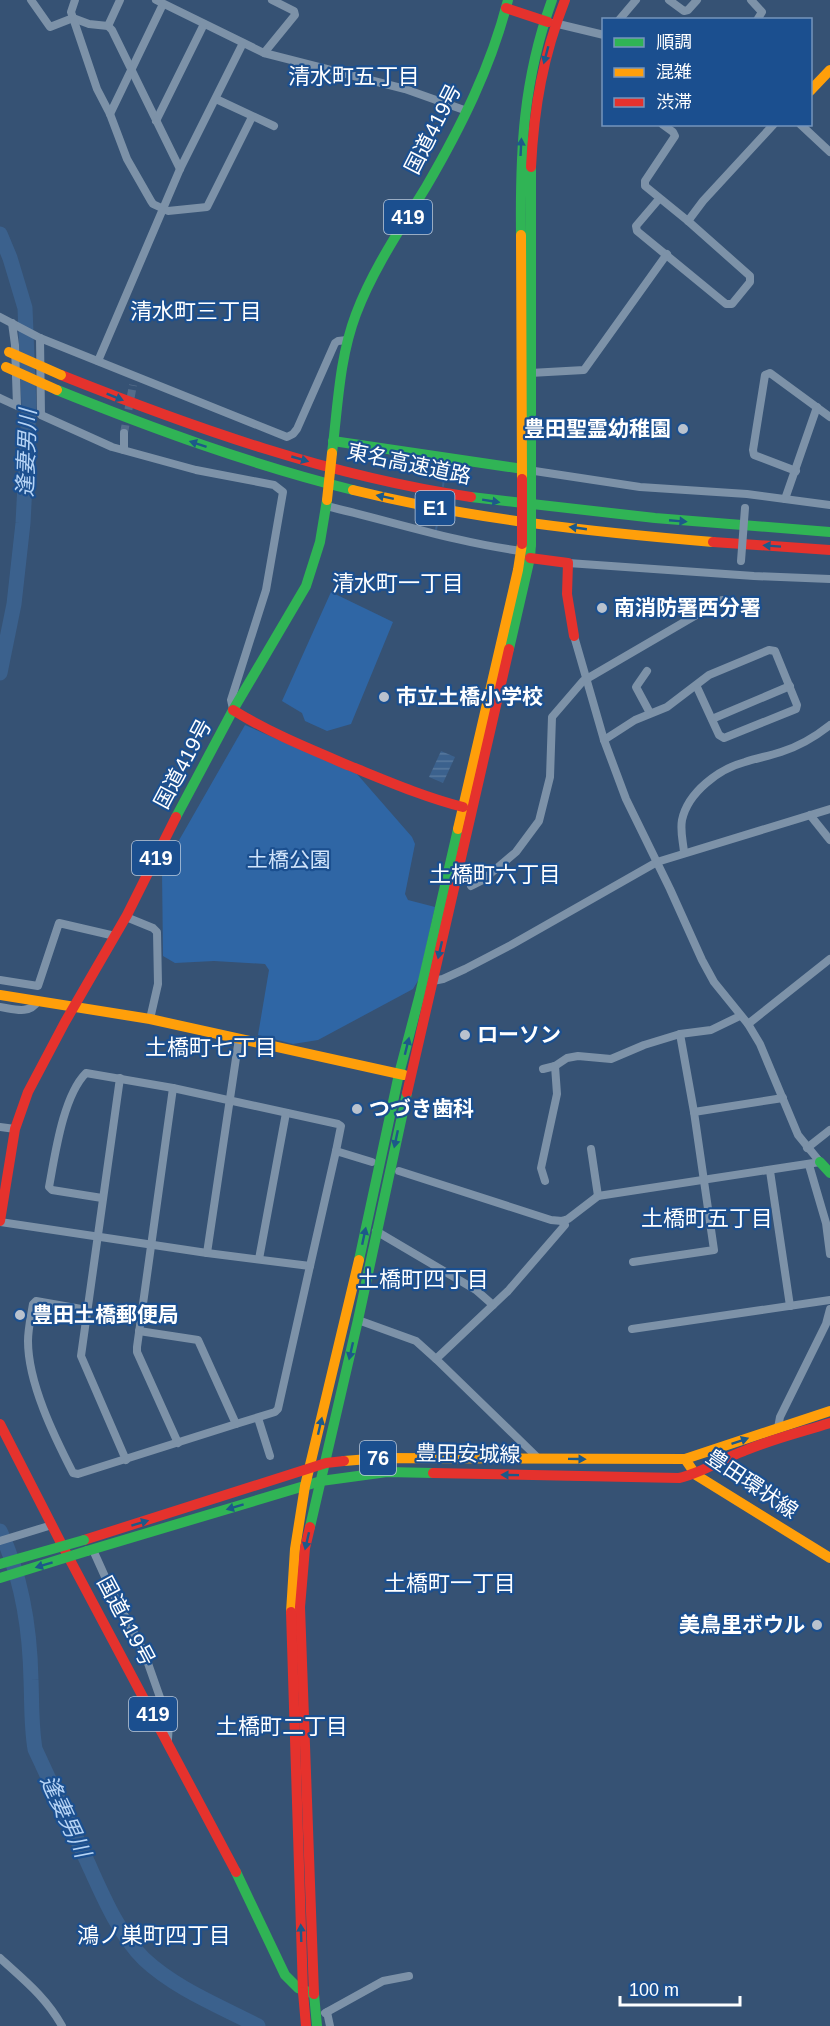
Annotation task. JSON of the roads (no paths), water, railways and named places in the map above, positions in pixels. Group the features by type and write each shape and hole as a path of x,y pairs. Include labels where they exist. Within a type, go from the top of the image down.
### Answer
{"main road":[{"path":"527,475 530,373 530,178 533,124 552,0"},
{"path":"306,2026 309,1993 300,1606 305,1548 358,1320 405,1075 433,981 527,548 520,167 526,90 549,22 565,0"},
{"path":"507,4 549,22"},
{"name":"国道419号","path":"0,1222 15,1129 28,1092 126,917 189,791 233,710 306,586 320,542 327,503 339,383 347,340 366,291 467,111 488,64 507,4"},
{"path":"812,89 830,70"},
{"name":"東名高速道路","path":"5,350 123,400 253,446 402,485 497,502 620,516 830,532"},
{"name":"東名高速道路","path":"3,366 118,415 248,460 331,484 398,500 460,512 618,534 830,550"},
{"path":"333,447 527,475"},
{"path":"527,548 568,563 567,594 574,636"},
{"path":"316,2021 309,1993 291,1608 295,1549 305,1486 405,1075 463,807 518,570 527,548"},
{"path":"233,710 284,738 338,761 431,799 463,807"},
{"path":"0,995 150,1019 405,1075"},
{"path":"814,1163 830,1173"},
{"name":"豊田安城線","path":"0,1564 163,1516 326,1463 381,1458 685,1459 830,1411"},
{"name":"豊田安城線","path":"0,1578 321,1481 387,1472 673,1480 696,1475 736,1454 830,1423"},
{"name":"国道419号","path":"0,1424 242,1883 285,1975 293,1985 309,1993"},
{"name":"豊田環状線","path":"685,1459 696,1475 830,1558"}],"street":[{"path":"31,0 51,27 73,18 89,24 108,26 112,30 180,169"},
{"path":"75,0 71,12 97,89 110,114 127,159 150,201 162,208 176,211 204,209 210,205 252,117"},
{"path":"108,26 120,0"},
{"path":"264,53 295,15 294,11 272,0"},
{"path":"621,18 636,0"},
{"path":"669,0 684,11 688,10 697,0"},
{"path":"751,0 762,12 758,18"},
{"path":"110,114 160,2 264,53 405,89 467,111"},
{"path":"549,22 602,35"},
{"path":"156,121 204,24"},
{"path":"98,361 162,208 243,43"},
{"path":"216,99 274,126"},
{"path":"659,199 636,229 726,304 732,304 750,282 750,276 688,220 659,199 644,183 675,136 665,126"},
{"path":"688,220 772,126"},
{"path":"802,126 830,152"},
{"path":"530,373 584,370 667,254"},
{"path":"0,317 38,337 286,437 297,429 335,343 347,340"},
{"path":"0,398 17,406 14,324"},
{"path":"38,337 41,415 112,447 196,470 274,485 283,492 266,590 231,700 233,710"},
{"path":"796,471 754,455 765,375 770,373 830,417"},
{"path":"133,385 135,375"},
{"path":"785,499 817,407"},
{"path":"124,433 124,450"},
{"path":"527,475 640,487 747,494 830,505"},
{"path":"740,575 747,494"},
{"path":"327,503 490,547 527,548"},
{"path":"568,563 830,579"},
{"path":"471,886 483,880 516,852 539,821 550,777 552,717 587,678 722,600 732,603"},
{"path":"574,636 603,740 617,778 702,960 714,982 748,1024 764,1052 798,1135 814,1163 830,1254"},
{"path":"603,740 650,713 667,707 709,675 769,651 775,651 797,705 795,709 724,738 719,735 696,686"},
{"path":"646,670 636,687 650,713"},
{"path":"712,718 790,687"},
{"path":"684,852 682,821 691,801 703,786 729,768 782,752 814,738 830,725"},
{"path":"433,981 465,969 511,945 657,862 830,809"},
{"path":"810,815 830,840"},
{"path":"126,917 153,928 157,932 158,984 150,1019"},
{"path":"0,980 38,986 59,923 115,936"},
{"path":"748,1024 830,959"},
{"path":"0,1007 27,1010 39,1001"},
{"path":"543,1069 555,1066 567,1058 578,1056 611,1059 644,1045 680,1034 711,1029 740,1016"},
{"path":"633,1262 714,1250 680,1034"},
{"path":"207,1253 239,1038"},
{"path":"545,1181 541,1168 557,1094 555,1066"},
{"path":"87,1310 36,1301 33,1304 28,1343 35,1387 73,1473 78,1474 126,1460 275,1412 278,1409 341,1126 173,1088 86,1073 68,1106 58,1135 50,1187 52,1190 102,1198"},
{"path":"120,1078 81,1356 126,1460"},
{"path":"173,1088 137,1352 178,1443"},
{"path":"694,1112 783,1098"},
{"path":"259,1259 286,1113"},
{"path":"0,1127 15,1129"},
{"path":"807,1148 830,1130"},
{"path":"591,1149 598,1196"},
{"path":"336,1151 372,1162"},
{"path":"399,1171 551,1220 562,1221 598,1196 814,1163"},
{"path":"770,1171 790,1306"},
{"path":"436,1359 493,1305 560,1232 565,1225 562,1221"},
{"path":"0,1222 310,1266"},
{"path":"376,1231 476,1290 493,1305"},
{"path":"632,1329 830,1300"},
{"path":"778,1428 780,1417 826,1324 830,1309"},
{"path":"358,1320 416,1341 538,1458"},
{"path":"139,1331 198,1340 236,1424"},
{"path":"258,1418 270,1456"},
{"path":"0,1541 52,1525"},
{"path":"90,1550 144,1652 169,1723 168,1743"},
{"path":"0,1958 42,1996 62,2026"},
{"path":"316,2021 327,2012 383,1981 408,1976"},
{"path":"327,2012 330,2026"}],"waterway":[{"name":"逢妻男川","path":"0,234 25,308 29,407 23,523 14,604 0,673"},
{"path":"443,486 446,464"},
{"path":"436,530 439,512"},
{"name":"逢妻男川","path":"0,1531 14,1567 27,1623 35,1749 111,1913 135,1949 157,1970 199,1996 258,2026"}],"tunnel":[{"path":"124,433 133,385"}],"place":[{"name":"豊田聖霊幼稚園","path":"683,429"},
{"name":"南消防署西分署","path":"602,608"},
{"name":"市立土橋小学校","path":"384,697"},
{"name":"ローソン","path":"465,1035"},
{"name":"つづき歯科","path":"357,1109"},
{"name":"豊田土橋郵便局","path":"20,1315"},
{"name":"美鳥里ボウル","path":"817,1625"}],"district":[{"name":"清水町五丁目","path":"354,76"},
{"name":"清水町三丁目","path":"196,311"},
{"name":"清水町一丁目","path":"398,583"},
{"name":"土橋町六丁目","path":"495,874"},
{"name":"土橋町七丁目","path":"211,1047"},
{"name":"土橋町五丁目","path":"707,1218"},
{"name":"土橋町四丁目","path":"423,1279"},
{"name":"土橋町一丁目","path":"450,1583"},
{"name":"土橋町二丁目","path":"282,1726"},
{"name":"鴻ノ巣町四丁目","path":"154,1935"}],"park label":[{"name":"土橋公園","path":"289,860"}]}
